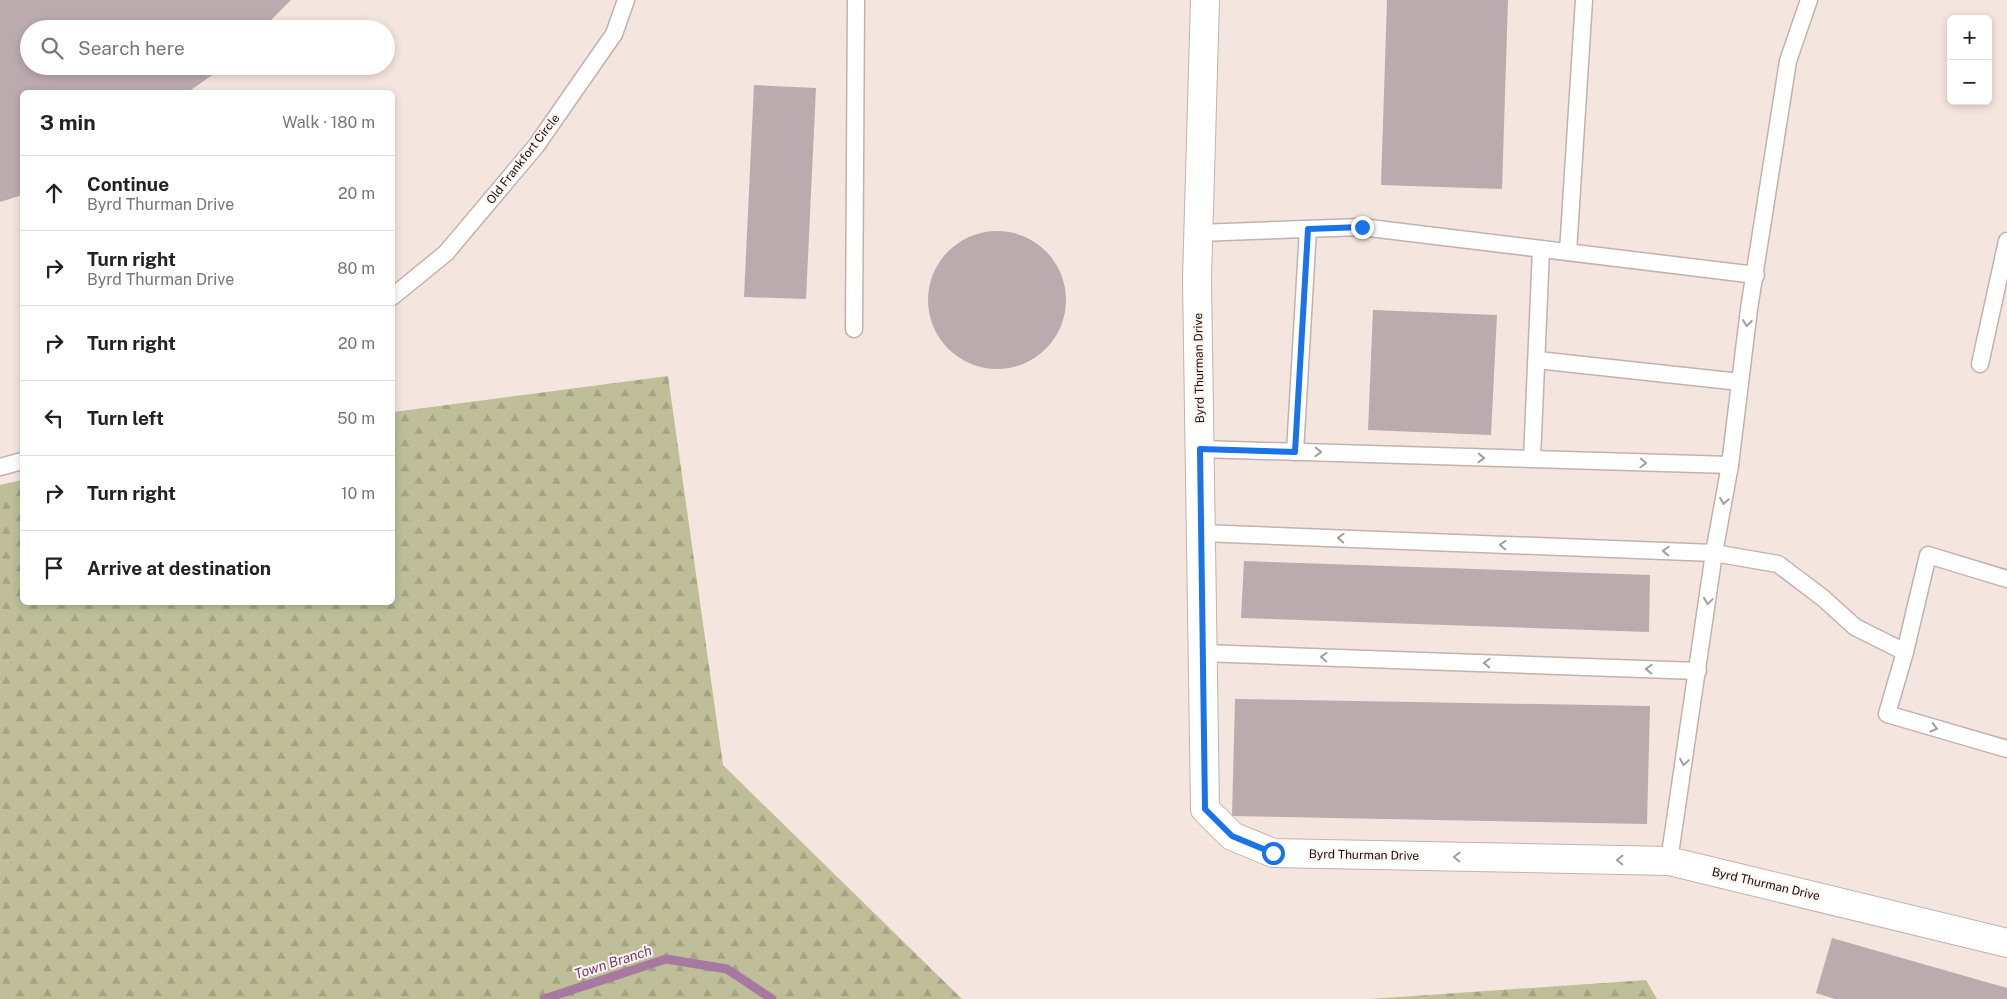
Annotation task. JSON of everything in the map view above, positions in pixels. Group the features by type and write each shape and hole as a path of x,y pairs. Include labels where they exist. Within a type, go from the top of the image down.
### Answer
{"street":[{"name":"Byrd Thurman Drive","path":"1204,0 1198,233 1205,809 1232,836 1273,853 1669,860 2007,943"}],"lane":[{"name":"Old Frankfort Circle","path":"395,295 446,253 536,146 614,34 626,0"},
{"path":"854,329 856,0"},
{"path":"1568,252 1584,0"},
{"path":"1669,860 1714,553 1730,465 1749,309 1756,275 1788,61 1809,0"},
{"path":"1198,233 1362,227 1756,275"},
{"path":"1295,452 1308,229"},
{"path":"1980,364 2007,241"},
{"path":"1532,459 1542,249"},
{"path":"1537,360 1740,382"},
{"path":"1200,449 1730,465"},
{"path":"0,467 20,462"},
{"path":"1201,533 1714,553 1778,564 1824,598 1855,627 1905,652"},
{"path":"2007,579 1928,555 1888,714 2007,749"},
{"path":"1203,653 1698,671"}],"green space":[{"path":"668,376 723,765 962,999 0,999 0,485 20,480 20,605 395,605 395,412"},
{"path":"1646,980 1657,999 1370,999"}],"building":[{"path":"0,0 291,0 271,20 20,20 20,75 212,75 191,90 20,90 20,196 0,202"},
{"path":"1387,0 1508,0 1502,189 1381,185"},
{"path":"754,85 816,88 806,299 744,297"},
{"path":"997,231 1023,236 1046,251 1061,274 1066,300 1061,326 1046,349 1023,364 997,369 971,364 948,349 933,326 928,300 933,274 948,251 971,236"},
{"path":"1373,310 1497,315 1491,435 1368,430"},
{"path":"1244,561 1650,575 1649,632 1241,618"},
{"path":"1235,699 1650,706 1647,824 1232,816"},
{"path":"1832,938 2007,988 2007,999 1835,999 1816,993"}],"waterway":[{"name":"Town Branch","path":"544,999 666,959 727,969 772,999"}],"route":[{"path":"1273,853 1232,836 1205,809 1200,449 1295,452 1308,229 1362,227"}]}
